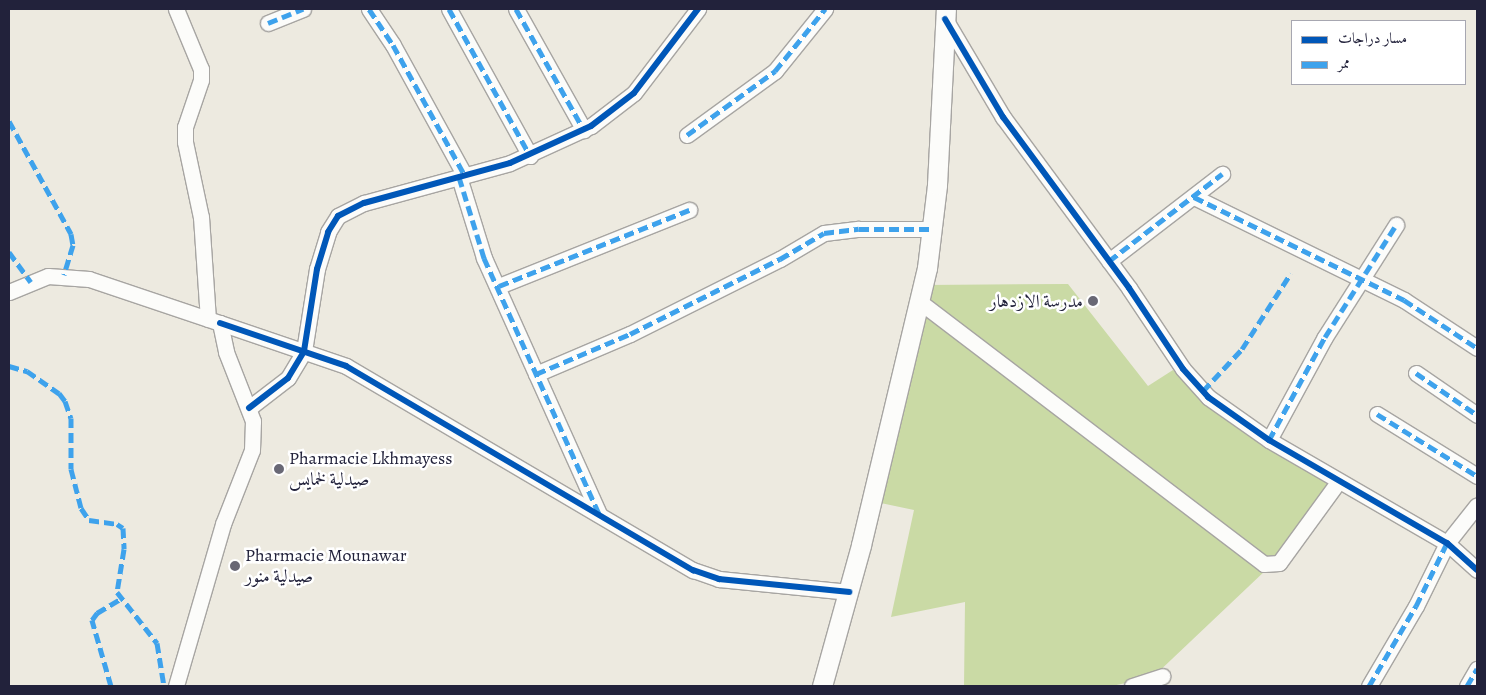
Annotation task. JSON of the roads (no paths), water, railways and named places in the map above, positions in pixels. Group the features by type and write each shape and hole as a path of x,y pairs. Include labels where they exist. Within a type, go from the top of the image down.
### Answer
{"street":[{"path":"176,9 201,69 201,80 185,127 185,142 205,248 214,321 249,408 252,450 223,524 176,686"},
{"path":"268,23 303,9"},
{"path":"369,9 393,45 462,176 479,247 499,286 599,514"},
{"path":"449,9 530,156"},
{"path":"516,9 584,130"},
{"path":"249,408 288,378 304,351 317,269 328,232 338,216 364,203 530,156 584,130 614,112 634,93 698,9"},
{"path":"687,135 775,71 826,9"},
{"path":"822,686 849,592 920,302 933,229 946,14"},
{"path":"946,14 1003,117 1109,260 1183,369 1208,397 1268,440 1447,543 1477,570"},
{"path":"1109,260 1222,174"},
{"path":"1194,196 1404,300 1477,348"},
{"path":"499,286 689,210"},
{"path":"1268,440 1325,337 1396,225"},
{"path":"536,374 630,334 780,259 824,234 859,229 933,229"},
{"path":"9,292 31,282 64,275 89,278 304,351 346,366 399,394 693,570 714,578 849,592"},
{"path":"920,302 1264,564 1279,563 1338,482"},
{"path":"1416,373 1477,415"},
{"path":"1377,414 1477,476"},
{"path":"1369,686 1416,606 1447,543 1477,505"},
{"path":"1467,686 1477,669"},
{"path":"1132,686 1162,676"}],"place":[{"name":"مدرسة الازدهار","path":"1093,301"},
{"name":"Pharmacie Lkhmayess صيدلية لخمايس","path":"279,469"},
{"name":"Pharmacie Mounawar صيدلية منور","path":"235,566"}]}
